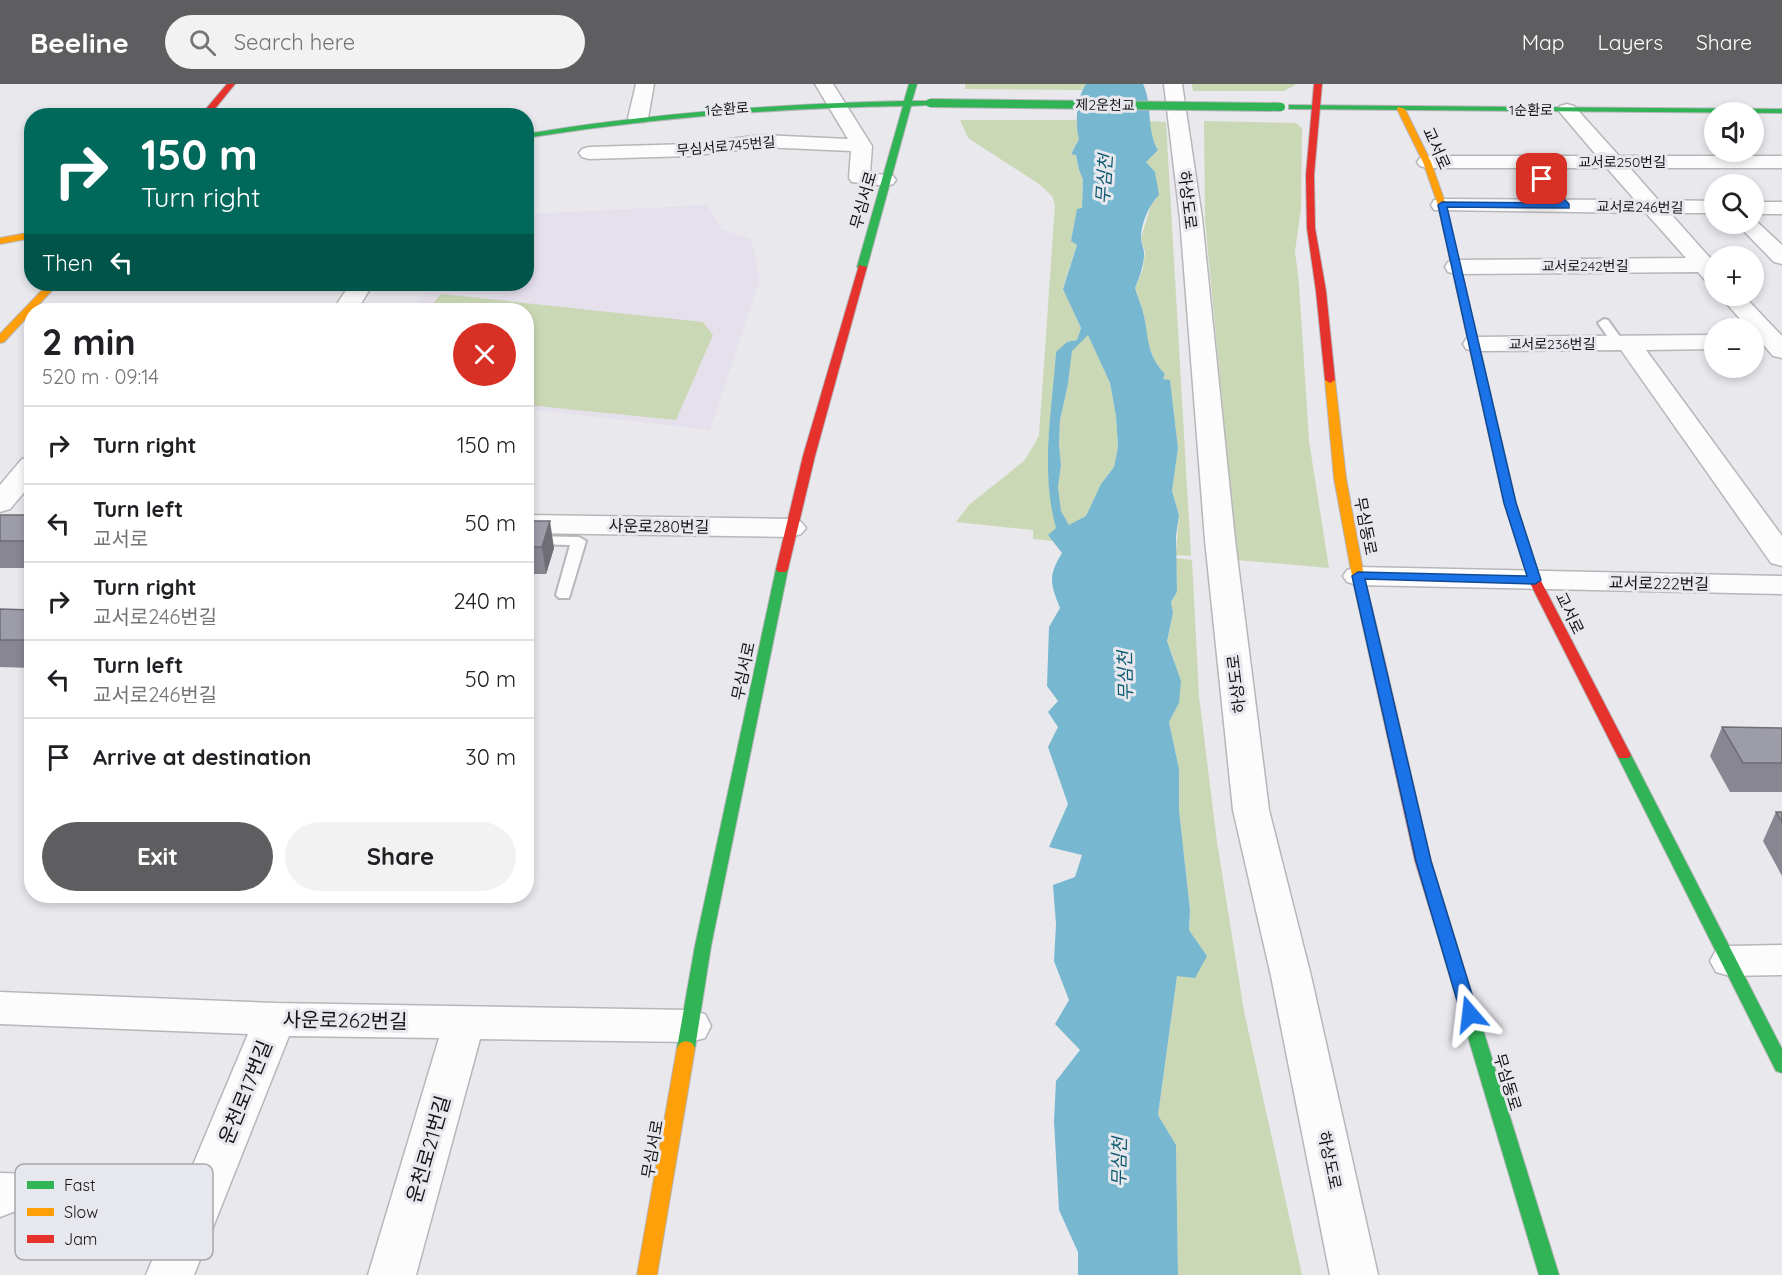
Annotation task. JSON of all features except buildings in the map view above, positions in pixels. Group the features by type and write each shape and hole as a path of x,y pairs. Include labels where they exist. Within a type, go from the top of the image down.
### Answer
{"street":[{"path":"211,108 231,84"},
{"path":"638,118 645,84"},
{"path":"824,84 839,104 862,146 859,178 886,180"},
{"name":"무심서로","path":"647,1275 703,946 791,528 913,84"},
{"name":"하상도로","path":"1173,84 1191,219 1220,540 1251,810 1291,976 1354,1275"},
{"name":"무심동로","path":"1318,84 1314,108 1310,176 1311,228 1321,291 1340,478 1358,576 1423,861 1549,1275"},
{"name":"1순환로","path":"534,135 638,118 751,107 930,104"},
{"name":"제2운천교","path":"930,104 1281,107"},
{"name":"1순환로","path":"1281,107 1782,111"},
{"name":"교서로","path":"1401,109 1427,162 1442,205 1510,503 1535,580 1782,1066"},
{"path":"1567,110 1651,207 1704,262"},
{"name":"무심서로745번길","path":"589,153 690,150 762,141 862,146"},
{"name":"교서로250번길","path":"1427,162 1782,162"},
{"name":"교서로246번길","path":"1442,205 1704,207"},
{"path":"1764,208 1782,207"},
{"path":"1755,234 1776,263"},
{"path":"0,241 24,236"},
{"name":"교서로242번길","path":"1456,267 1704,269"},
{"path":"35,303 46,291"},
{"path":"1741,306 1772,343"},
{"path":"0,340 24,315"},
{"name":"교서로236번길","path":"1475,344 1704,342"},
{"path":"1624,344 1782,557"},
{"path":"7,512 24,480"},
{"name":"사운로280번길","path":"534,524 791,528"},
{"name":"교서로222번길","path":"1358,576 1782,585"},
{"path":"1730,961 1782,960"},
{"name":"사운로262번길","path":"0,1008 275,1018 690,1026"},
{"name":"운천로17번길","path":"213,1170 275,1018"},
{"name":"운천로21번길","path":"392,1275 464,1022"},
{"name":"운천로17번길","path":"170,1275 176,1260"}],"lane":[{"path":"1542,179 1565,206"},
{"path":"1604,323 1624,344"},
{"path":"534,540 579,541 564,595"}],"shaded area":[{"path":"708,205 721,229 751,239 760,278 710,430 534,410 534,303 416,303 428,291 534,291 534,214"}],"green space":[{"path":"965,84 1086,84 1082,90 965,89"},
{"path":"1192,84 1295,85 1284,91 1193,91"},
{"path":"960,120 1077,120 1079,139 1071,153 1076,155 1083,179 1082,209 1076,214 1071,241 1077,244 1063,288 1081,328 1077,340 1067,342 1056,353 1048,463 1049,485 1057,528 1048,535 1053,541 1033,539 1033,530 956,522 969,505 1025,460 1039,436 1055,205 1052,196 1039,184 968,138"},
{"path":"1150,121 1166,122 1191,556 1176,555 1179,515 1172,491 1178,448 1170,381 1163,380 1165,374 1152,354 1135,288 1143,269 1145,253 1141,238 1152,202 1146,162 1158,150 1149,129"},
{"path":"1204,121 1296,123 1302,128 1301,209 1295,251 1309,441 1329,568 1237,560 1205,220"},
{"path":"441,294 525,303 433,303"},
{"path":"534,304 703,322 713,335 676,420 534,406"},
{"path":"1088,334 1110,383 1116,416 1118,447 1114,467 1101,484 1086,516 1069,526 1061,511 1058,487 1061,465 1060,420 1068,384 1072,350"},
{"path":"1176,558 1192,560 1199,696 1217,842 1244,1011 1302,1275 1178,1275 1176,1145 1158,1115 1177,976 1207,956 1189,930 1190,910 1179,810 1179,769 1169,722 1179,703 1174,659 1167,641 1173,613 1171,602 1177,592"}],"water":[{"name":"무심천","path":"1086,84 1143,84 1148,100 1152,134 1158,150 1146,162 1155,172 1159,195 1149,209 1142,226 1144,257 1135,288 1152,354 1165,374 1163,379 1170,380 1178,448 1172,491 1179,515 1176,536 1177,592 1171,602 1173,613 1167,641 1181,681 1179,703 1169,722 1179,769 1179,810 1190,910 1189,930 1207,956 1195,978 1177,976 1158,1115 1176,1145 1178,1275 1078,1275 1078,1252 1059,1210 1054,1121 1056,1081 1080,1050 1055,1024 1069,1000 1054,961 1056,924 1053,885 1075,877 1082,855 1049,847 1068,804 1048,747 1058,727 1048,712 1058,701 1047,686 1049,627 1060,608 1052,580 1054,568 1062,553 1048,535 1056,528 1049,485 1048,440 1056,352 1067,342 1077,340 1081,328 1063,289 1077,245 1071,241 1077,209 1082,208 1083,179 1076,155 1071,154 1079,139 1077,111","holes":["1088,335 1110,383 1116,416 1118,447 1114,467 1101,484 1086,516 1069,525 1061,511 1058,487 1061,465 1060,420 1072,351"]}],"traffic: fast":[{"path":"862,267 913,84"},
{"path":"534,135 626,121 726,111 928,103"},
{"path":"930,103 1281,107"},
{"path":"1292,107 1782,111"},
{"path":"686,1048 703,946 782,569"},
{"path":"1624,755 1782,1066"},
{"path":"1442,923 1549,1275"}],"traffic: slow":[{"path":"1401,109 1427,162 1442,205 1510,503 1535,581"},
{"path":"0,241 24,236"},
{"path":"35,303 46,291"},
{"path":"0,340 24,315"},
{"path":"1330,380 1340,478 1358,576 1377,658"},
{"path":"647,1275 686,1048"}],"traffic: jam":[{"path":"211,108 231,84"},
{"path":"1318,84 1310,175 1311,228 1321,291 1330,380"},
{"path":"782,569 809,456 862,267"},
{"path":"1535,581 1624,755"},
{"path":"1377,658 1423,861 1442,923"}],"route":[{"path":"1470,1014 1423,861 1358,576 1535,580 1510,503 1442,205 1565,206 1542,179"}]}
